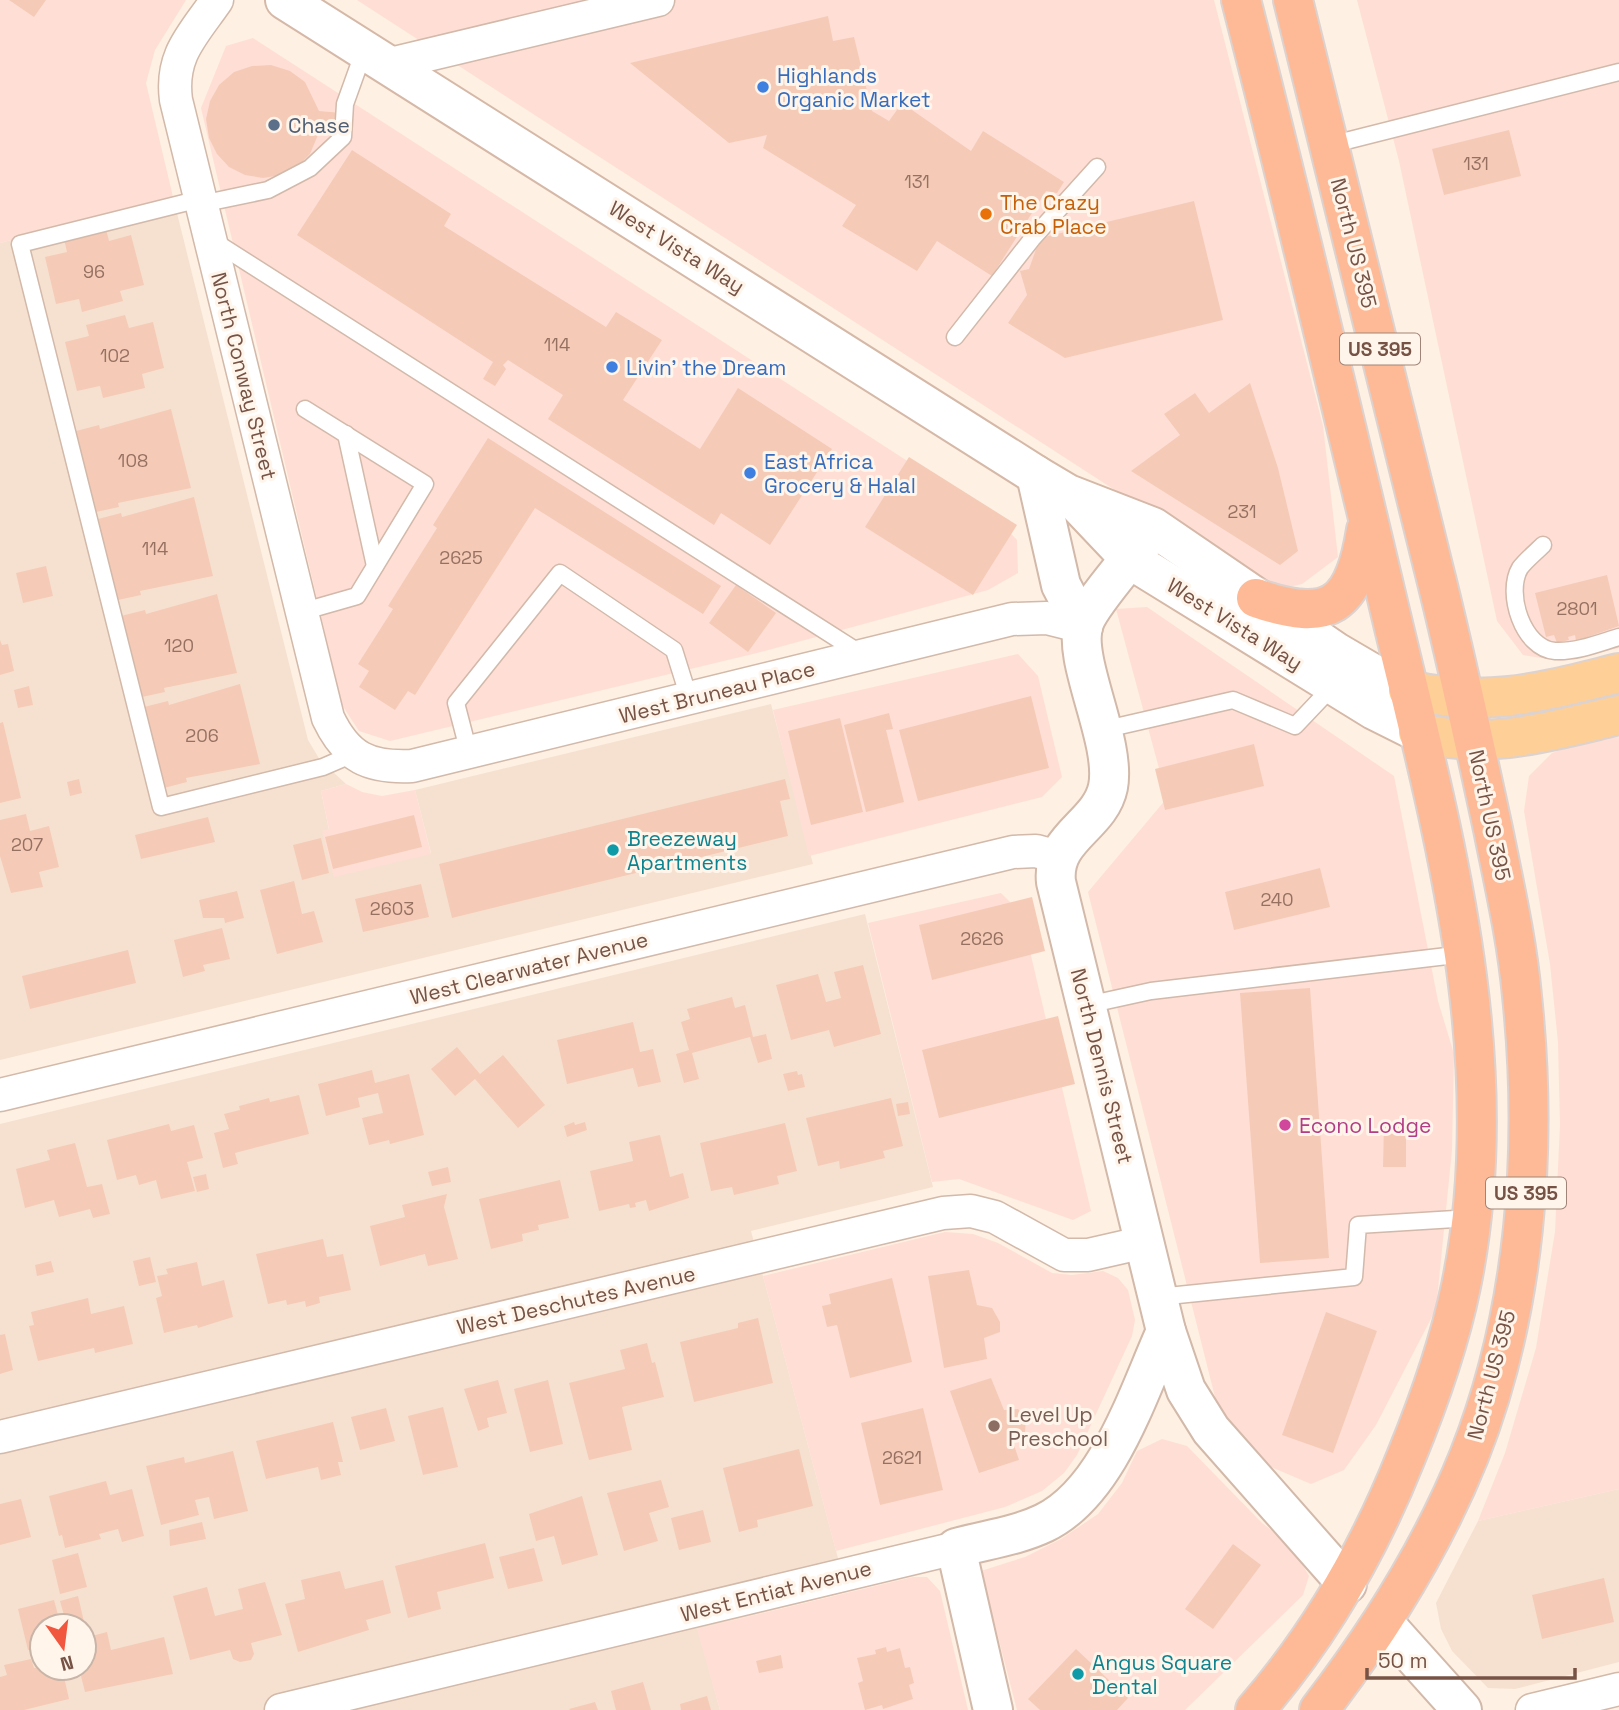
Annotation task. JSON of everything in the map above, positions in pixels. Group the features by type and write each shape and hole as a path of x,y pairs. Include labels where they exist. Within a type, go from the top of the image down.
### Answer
{"highway":[{"name":"US 395","path":"1241,0 1368,517 1449,864 1475,1036 1477,1089 1471,1218 1462,1283 1438,1374 1389,1500 1348,1584 1255,1710"},
{"name":"North US 395","path":"1293,0 1474,741 1514,934 1522,994 1529,1104 1525,1200 1509,1311 1496,1367 1470,1454 1438,1523 1383,1622"},
{"path":"1255,598 1300,610 1326,607 1337,601 1354,580 1368,517"},
{"name":"US 395","path":"1319,1710 1383,1622"}],"main road":[{"path":"1408,690 1464,699 1517,696 1619,673"},
{"path":"1418,732 1474,741 1528,737 1619,715"}],"street":[{"name":"North Conway Street","path":"217,0 178,57 174,80 201,202 328,718 338,739 353,754"},
{"name":"West Vista Way","path":"285,0 1052,485 1153,527 1366,670 1408,690"},
{"path":"378,57 658,0"},
{"name":"West Vista Way","path":"1052,485 1131,560 1334,686 1418,732"},
{"path":"1052,485 1061,585 1083,627"},
{"path":"1058,858 1067,842 1094,814 1105,796 1109,774 1084,652 1083,627 1087,615 1131,560 1153,527"},
{"name":"West Bruneau Place","path":"353,754 388,767 412,766 1022,617 1047,618 1083,627"},
{"name":"West Clearwater Avenue","path":"0,1095 1013,852 1036,851 1058,858"},
{"name":"North Dennis Street","path":"1058,858 1056,882 1162,1314 1186,1390 1211,1430 1348,1584"},
{"name":"West Deschutes Avenue","path":"0,1437 943,1213 971,1211 995,1217 1064,1255 1088,1255 1145,1242"},
{"name":"West Entiat Avenue","path":"281,1710 1034,1527 1072,1505 1093,1480 1117,1437 1162,1314"},
{"path":"956,1548 993,1710"},
{"path":"1383,1622 1462,1710"},
{"path":"1532,1710 1619,1689"}],"lane":[{"path":"353,754 323,767 161,807 20,244 201,202 268,190 310,168 343,136 345,104 378,57"},
{"path":"1330,145 1619,72"},
{"path":"955,337 1032,239 1097,167"},
{"path":"210,239 865,656"},
{"path":"301,612 357,596 425,484 305,409"},
{"path":"346,434 375,566"},
{"path":"1543,545 1520,568 1516,579 1515,596 1525,635 1536,645 1553,651 1576,649 1619,637"},
{"path":"469,753 456,704 560,573 674,650 689,698"},
{"path":"1102,730 1233,700 1295,726 1334,686"},
{"path":"1087,1004 1151,990 1464,954"},
{"path":"1162,1314 1354,1277 1358,1225 1471,1218"}],"shaded area":[{"path":"0,0 186,0 155,50 146,83 173,197 0,243"},
{"path":"357,0 1214,0 1323,426 1338,557 1302,584 1271,591"},
{"path":"1357,0 1619,0 1619,648 1561,661 1523,655 1497,621 1399,161"},
{"path":"253,38 997,519 1017,540 1018,573 988,590 757,653 390,741 359,731 342,705 201,108 226,46"},
{"path":"173,197 308,740 320,760 346,784 321,791 329,830 323,831 431,853 415,790 771,704 813,864 0,1060 0,243"},
{"path":"1147,607 1394,776 1438,1001 1454,1054 1452,1150 1436,1309 1376,1425 1344,1470 1311,1484 1257,1461 1216,1401 1088,892 1167,798 1116,609"},
{"path":"1018,654 1038,676 1062,777 1042,797 809,856 773,710"},
{"path":"1619,737 1619,1489 1478,1521 1505,1453 1536,1348 1555,1232 1560,1125 1558,1042 1550,964 1524,811 1529,776 1552,753 1586,741"},
{"path":"346,784 362,792 382,796 415,790 431,854 334,877 322,831 329,829 321,791"},
{"path":"1001,893 1021,913 1091,1211 1073,1220 959,1179 932,1182 868,923"},
{"path":"865,914 933,1187 751,1231 847,1592 698,1629 720,1710 0,1710 0,1124"},
{"path":"945,1232 973,1234 998,1243 1052,1273 1072,1275 1103,1271 1118,1278 1128,1290 1135,1320 1132,1336 1077,1455 1064,1473 1042,1491 1005,1507 836,1551 763,1276"},
{"path":"1162,1439 1187,1446 1262,1523 1291,1545 1309,1576 1303,1595 1185,1710 1017,1710 981,1571 1025,1557 1061,1539 1098,1514 1122,1483 1137,1451"},
{"path":"1619,1489 1619,1662 1515,1689 1488,1688 1452,1651 1441,1629 1436,1603 1478,1521"},
{"path":"913,1577 927,1577 940,1591 968,1710 720,1710 697,1629"}],"building":[{"path":"9,0 46,0 34,17"},
{"path":"828,16 833,41 854,37 872,111 889,121 902,103 971,151 983,131 1064,182 1057,193 1046,191 992,276 937,241 917,271 842,226 856,205 763,148 767,135 729,143 630,63"},
{"name":"Chase","path":"271,65 290,71 305,82 319,111 342,113 341,132 320,130 310,154 297,167 281,175 263,178 245,175 229,167 217,154 209,138 206,119 210,101 219,85 234,72 252,66"},
{"path":"1509,130 1521,176 1444,195 1432,149"},
{"path":"352,150 451,214 444,226 606,327 616,312 662,340 623,400 700,449 738,388 832,449 770,545 721,513 714,525 548,419 563,395 508,360 503,365 506,369 495,386 483,379 493,362 297,235"},
{"path":"1194,201 1223,320 1065,358 1008,323 1027,295 1020,271 1029,269 1040,238"},
{"path":"106,229 109,241 131,235 144,285 120,291 123,301 82,312 79,299 56,304 45,257 67,252 64,239"},
{"path":"125,315 129,328 153,322 164,368 142,374 145,388 103,398 100,386 77,391 65,342 89,336 86,325"},
{"path":"1250,383 1278,468 1298,551 1280,565 1131,471 1180,435 1164,414 1195,393 1209,413"},
{"path":"171,409 191,488 118,503 119,507 96,512 76,431 99,425 100,429"},
{"path":"488,438 721,586 703,614 535,508 415,695 408,691 395,710 359,687 369,671 358,664 393,609 388,606 437,528 433,525"},
{"path":"909,457 1017,525 973,595 865,527"},
{"path":"194,497 213,576 140,591 141,595 118,600 98,519 121,513 122,517"},
{"path":"46,566 53,596 23,603 16,573"},
{"path":"1607,575 1619,626 1576,641 1575,635 1568,637 1569,640 1557,643 1554,635 1546,637 1535,593"},
{"path":"736,585 776,613 748,652 709,623"},
{"path":"217,594 237,673 164,688 165,692 142,697 121,616 145,610 146,614"},
{"path":"0,640 2,645 8,644 14,671 0,675"},
{"path":"240,684 260,764 186,778 187,782 164,788 144,707 168,701 169,705"},
{"path":"29,686 33,705 18,708 14,690"},
{"path":"1031,696 1049,768 918,801 899,730"},
{"path":"889,713 893,729 886,730 904,802 866,812 844,725"},
{"path":"840,718 863,812 811,825 788,731"},
{"path":"3,722 21,798 0,803 0,723"},
{"path":"1254,744 1264,786 1165,810 1155,769"},
{"path":"79,779 82,793 70,796 67,782"},
{"name":"Breezeway Apartments","path":"785,779 790,799 780,801 788,836 452,918 439,864"},
{"path":"26,814 30,831 49,826 59,867 39,872 43,887 11,893 0,856 0,820"},
{"path":"414,815 422,847 333,869 325,837"},
{"path":"208,817 215,842 141,859 135,835"},
{"path":"321,838 329,873 302,880 293,845"},
{"path":"1320,868 1330,907 1234,930 1225,892"},
{"path":"294,881 302,914 314,911 323,942 277,954 260,890"},
{"path":"421,884 429,917 363,932 355,899"},
{"path":"237,891 244,918 225,923 224,918 203,918 199,900"},
{"path":"1032,897 1045,951 932,980 919,925"},
{"path":"222,928 230,959 203,965 205,971 183,977 174,940"},
{"path":"128,950 136,983 30,1009 22,976"},
{"path":"863,965 881,1034 834,1047 829,1030 791,1040 776,985 818,974 826,1002 841,998 834,972"},
{"name":"Econo Lodge","path":"1310,988 1329,1258 1260,1263 1240,993"},
{"path":"732,997 735,1008 745,1005 753,1037 766,1034 772,1059 758,1063 750,1037 692,1053 699,1079 684,1083 676,1054 689,1050 681,1022 690,1019 687,1009"},
{"path":"1058,1016 1075,1084 939,1118 922,1050"},
{"path":"633,1022 640,1052 653,1049 661,1082 638,1087 633,1068 567,1084 557,1040"},
{"path":"457,1047 480,1074 503,1055 545,1105 518,1128 475,1079 455,1096 431,1069"},
{"path":"372,1070 375,1083 409,1074 424,1135 390,1144 389,1140 369,1145 362,1118 383,1113 378,1093 358,1098 360,1107 326,1116 318,1084"},
{"path":"797,1071 798,1075 802,1074 805,1087 788,1091 783,1074"},
{"path":"299,1095 309,1134 235,1153 238,1164 223,1168 214,1133 229,1129 224,1114 240,1110 239,1106 269,1098 270,1102"},
{"path":"891,1098 903,1146 883,1151 885,1158 840,1169 839,1161 818,1166 806,1118"},
{"path":"908,1102 910,1114 898,1116 896,1104"},
{"path":"1384,1121 1406,1121 1406,1167 1383,1167"},
{"path":"574,1122 575,1125 585,1122 587,1130 567,1137 564,1126"},
{"path":"785,1123 797,1171 777,1176 779,1184 734,1195 732,1187 711,1191 700,1143"},
{"path":"169,1124 171,1131 194,1125 203,1158 187,1162 195,1191 161,1199 156,1180 139,1185 136,1175 117,1180 107,1140"},
{"path":"660,1135 670,1177 683,1173 689,1198 649,1211 646,1200 635,1203 636,1207 630,1208 629,1204 599,1211 590,1171 633,1161 629,1142"},
{"path":"75,1143 87,1187 102,1184 110,1214 93,1218 90,1209 59,1217 54,1200 25,1208 16,1169 50,1160 47,1150"},
{"path":"448,1167 451,1182 432,1186 428,1172"},
{"path":"206,1174 209,1189 197,1192 193,1177"},
{"path":"560,1180 569,1218 538,1225 539,1230 522,1234 523,1241 491,1249 479,1199"},
{"path":"447,1194 444,1207 458,1259 428,1266 425,1254 380,1266 370,1226 405,1217 402,1205"},
{"path":"323,1239 327,1257 343,1254 351,1290 319,1297 320,1303 306,1307 305,1301 287,1305 286,1300 268,1304 256,1254"},
{"path":"150,1257 156,1282 139,1286 133,1261"},
{"path":"51,1261 54,1272 37,1276 35,1265"},
{"path":"197,1262 202,1286 224,1280 233,1317 198,1328 197,1325 164,1333 156,1298 162,1296 157,1276 168,1274 166,1269"},
{"path":"969,1270 977,1305 992,1308 1000,1322 1000,1332 984,1338 987,1359 944,1368 928,1276"},
{"path":"892,1278 912,1362 850,1378 837,1325 827,1327 822,1306 831,1304 829,1294"},
{"path":"88,1298 91,1314 124,1306 133,1344 95,1353 94,1348 38,1361 29,1326 34,1325 31,1312"},
{"path":"1326,1312 1377,1331 1333,1453 1282,1435"},
{"path":"758,1318 773,1383 694,1402 680,1342 738,1328 738,1323"},
{"path":"5,1334 13,1370 0,1374 0,1335"},
{"path":"647,1343 664,1397 622,1407 632,1450 589,1460 569,1383 625,1369 620,1350"},
{"name":"Level Up Preschool","path":"991,1378 1004,1410 1018,1409 1026,1419 1025,1432 1012,1439 1019,1460 979,1473 950,1391"},
{"path":"498,1380 507,1413 487,1418 489,1427 478,1431 464,1389"},
{"path":"548,1380 563,1444 530,1452 514,1389"},
{"path":"443,1407 458,1467 423,1475 408,1416"},
{"path":"386,1408 395,1441 360,1450 351,1417"},
{"path":"923,1408 943,1490 880,1505 861,1423"},
{"path":"333,1422 343,1462 338,1462 341,1475 321,1480 318,1467 266,1479 256,1441"},
{"path":"799,1449 813,1506 757,1520 758,1527 739,1532 723,1468"},
{"path":"233,1451 248,1511 214,1519 209,1497 195,1500 199,1515 161,1525 146,1466 184,1457 185,1463"},
{"path":"661,1480 669,1507 649,1513 658,1541 624,1551 607,1493"},
{"path":"106,1481 110,1495 132,1489 144,1536 122,1542 118,1529 99,1534 101,1539 65,1548 62,1535 59,1536 49,1496"},
{"path":"582,1496 598,1555 562,1565 554,1536 536,1541 529,1514"},
{"path":"21,1499 31,1537 0,1545 0,1504"},
{"path":"703,1510 711,1542 679,1550 671,1518"},
{"path":"202,1522 206,1539 170,1546 169,1530"},
{"path":"485,1543 494,1578 437,1592 441,1609 408,1618 395,1566"},
{"path":"1233,1544 1261,1565 1213,1629 1185,1609"},
{"path":"534,1548 543,1581 508,1589 499,1557"},
{"path":"78,1553 87,1587 60,1594 52,1560"},
{"path":"340,1571 345,1589 383,1580 391,1613 366,1620 369,1630 298,1652 285,1604 305,1599 301,1580"},
{"path":"1604,1578 1614,1622 1542,1639 1532,1595"},
{"path":"265,1582 282,1635 251,1643 254,1654 251,1660 240,1662 233,1659 230,1650 190,1660 173,1596 207,1587 215,1616 243,1609 238,1589"},
{"path":"78,1596 82,1612 63,1612 60,1601"},
{"path":"54,1600 57,1612 28,1612 28,1650 18,1609"},
{"path":"107,1632 111,1650 164,1637 173,1674 85,1692 82,1682 98,1682 98,1634"},
{"path":"886,1647 887,1652 900,1648 905,1668 910,1667 914,1683 909,1685 913,1699 883,1709 882,1705 865,1710 858,1683 863,1681 857,1658 876,1654 875,1650"},
{"name":"Angus Square Dental","path":"1076,1649 1128,1698 1117,1710 1040,1710 1028,1699"},
{"path":"781,1655 783,1668 759,1673 756,1661"},
{"path":"28,1660 28,1682 65,1682 69,1699 24,1710 0,1710 0,1677 7,1675 4,1665"},
{"path":"643,1682 651,1710 616,1710 611,1691"},
{"path":"707,1696 711,1710 681,1710 680,1704"},
{"path":"595,1702 598,1710 569,1709"}],"place":[{"name":"Highlands Organic Market","path":"763,87"},
{"name":"Chase","path":"274,125"},
{"name":"The Crazy Crab Place","path":"986,214"},
{"name":"Livin' the Dream","path":"612,367"},
{"name":"East Africa Grocery & Halal","path":"750,473"},
{"name":"Breezeway Apartments","path":"613,850"},
{"name":"Econo Lodge","path":"1285,1125"},
{"name":"Level Up Preschool","path":"994,1426"},
{"name":"Angus Square Dental","path":"1078,1674"}]}
